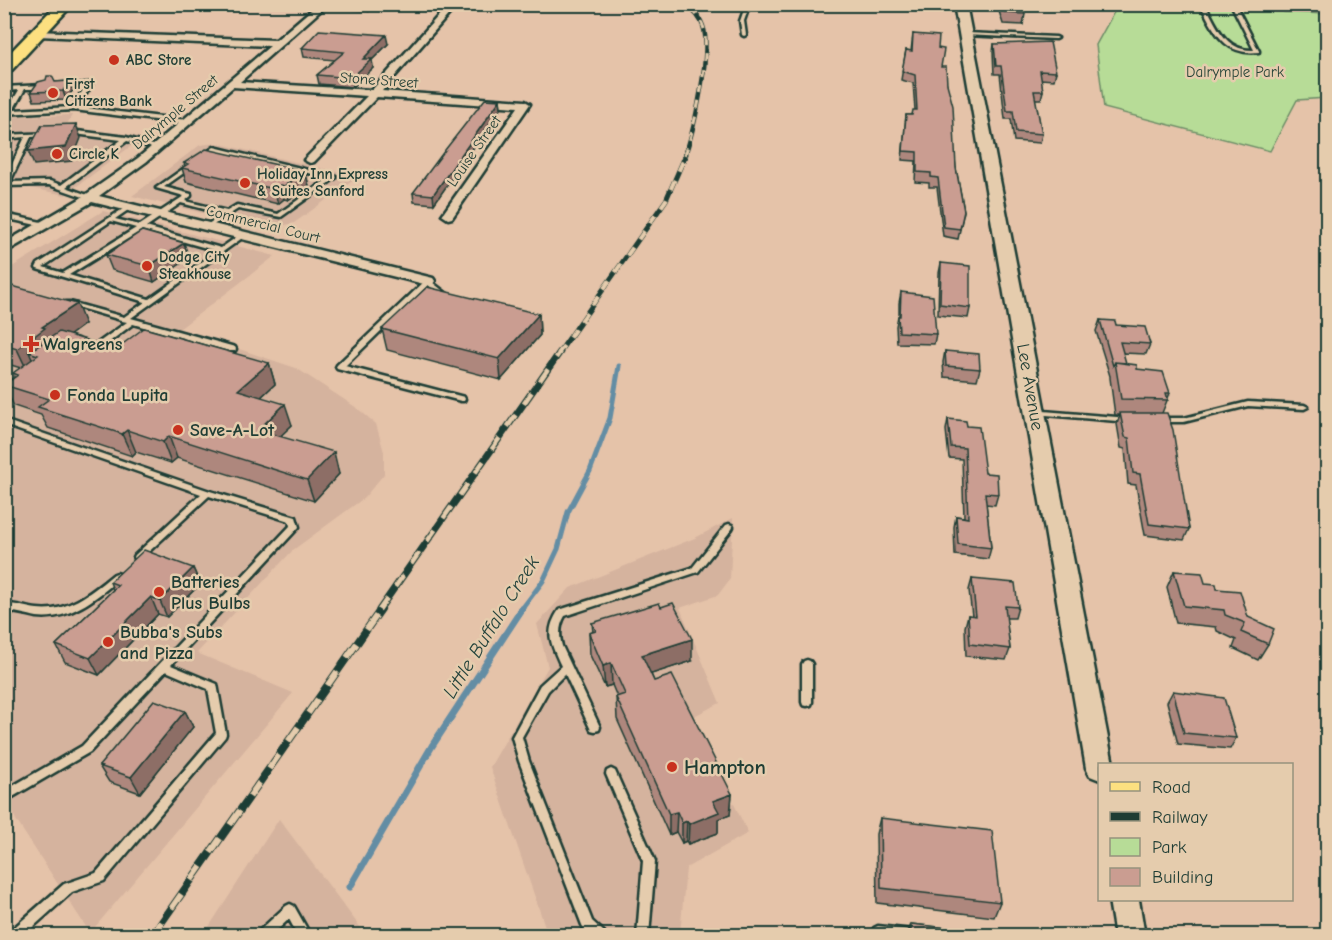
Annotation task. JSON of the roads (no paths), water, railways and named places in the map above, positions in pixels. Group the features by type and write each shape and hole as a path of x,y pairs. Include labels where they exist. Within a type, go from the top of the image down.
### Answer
{"main road":[{"path":"4,69 66,4"}],"street":[{"name":"Dalrymple Street","path":"4,249 91,198 157,147 324,4"},
{"path":"310,160 374,94 454,4"},
{"name":"Lee Avenue","path":"960,4 1099,763"},
{"path":"38,33 279,43"},
{"name":"Stone Street","path":"231,84 525,104"},
{"name":"Louise Street","path":"447,215 525,104"},
{"name":"Commercial Court","path":"91,198 428,281"},
{"path":"1124,901 1130,936"}],"lane":[{"path":"744,35 741,28 748,4"},
{"path":"1202,4 1229,48 1238,51 1257,51 1233,4"},
{"path":"966,34 1056,38"},
{"path":"59,87 88,86 74,108"},
{"path":"4,89 45,87"},
{"path":"7,112 23,88"},
{"path":"7,112 74,108 187,122"},
{"path":"4,136 66,132 126,139 157,147"},
{"path":"29,135 5,184 51,183 91,198"},
{"path":"62,187 126,139"},
{"path":"64,275 189,195 159,188 214,149 334,177 279,216 237,207 207,227"},
{"path":"179,201 227,213"},
{"path":"128,208 40,265 39,268 150,301"},
{"path":"4,216 46,225"},
{"path":"110,219 222,250"},
{"path":"86,348 97,347 150,301 243,235"},
{"path":"459,300 448,297 428,281 340,366 461,399"},
{"path":"55,300 232,349"},
{"path":"1153,420 1184,420 1248,404 1304,407"},
{"path":"1034,412 1143,420"},
{"path":"4,422 207,493 293,519 295,527 86,749 4,797"},
{"path":"130,564 207,493"},
{"path":"595,727 553,634 553,627 561,613 695,570 729,527"},
{"path":"4,608 13,606 36,613 57,614 96,595 122,571"},
{"path":"807,664 807,702"},
{"path":"13,936 68,888 100,877 221,734 213,687 164,666"},
{"path":"566,667 544,688 517,737 524,761 588,925 600,936"},
{"path":"611,774 649,861 643,936"},
{"path":"262,936 290,910 305,936"},
{"path":"879,936 878,932 912,936"}],"waterway":[{"name":"Little Buffalo Creek","path":"521,610 543,581 558,549 568,512 590,471 610,418 619,366"},
{"name":"Little Buffalo Creek","path":"350,887 432,746 522,609"}],"railway":[{"path":"685,155 697,110 705,53 703,26 686,4"},
{"path":"558,354 666,200 686,154"},
{"path":"379,610 560,352"},
{"path":"152,936 381,609"}],"place":[{"name":"ABC Store","path":"114,60"},
{"name":"First Citizens Bank","path":"53,93"},
{"name":"Circle K","path":"57,154"},
{"name":"Holiday Inn Express & Suites Sanford","path":"245,183"},
{"name":"Dodge City Steakhouse","path":"147,266"},
{"name":"Walgreens","path":"31,344"},
{"name":"Fonda Lupita","path":"55,395"},
{"name":"Save-A-Lot","path":"178,430"},
{"name":"Batteries Plus Bulbs","path":"159,592"},
{"name":"Bubba's Subs and Pizza","path":"108,642"},
{"name":"Hampton","path":"672,767"}],"park label":[{"name":"Dalrymple Park","path":"1235,72"}]}
